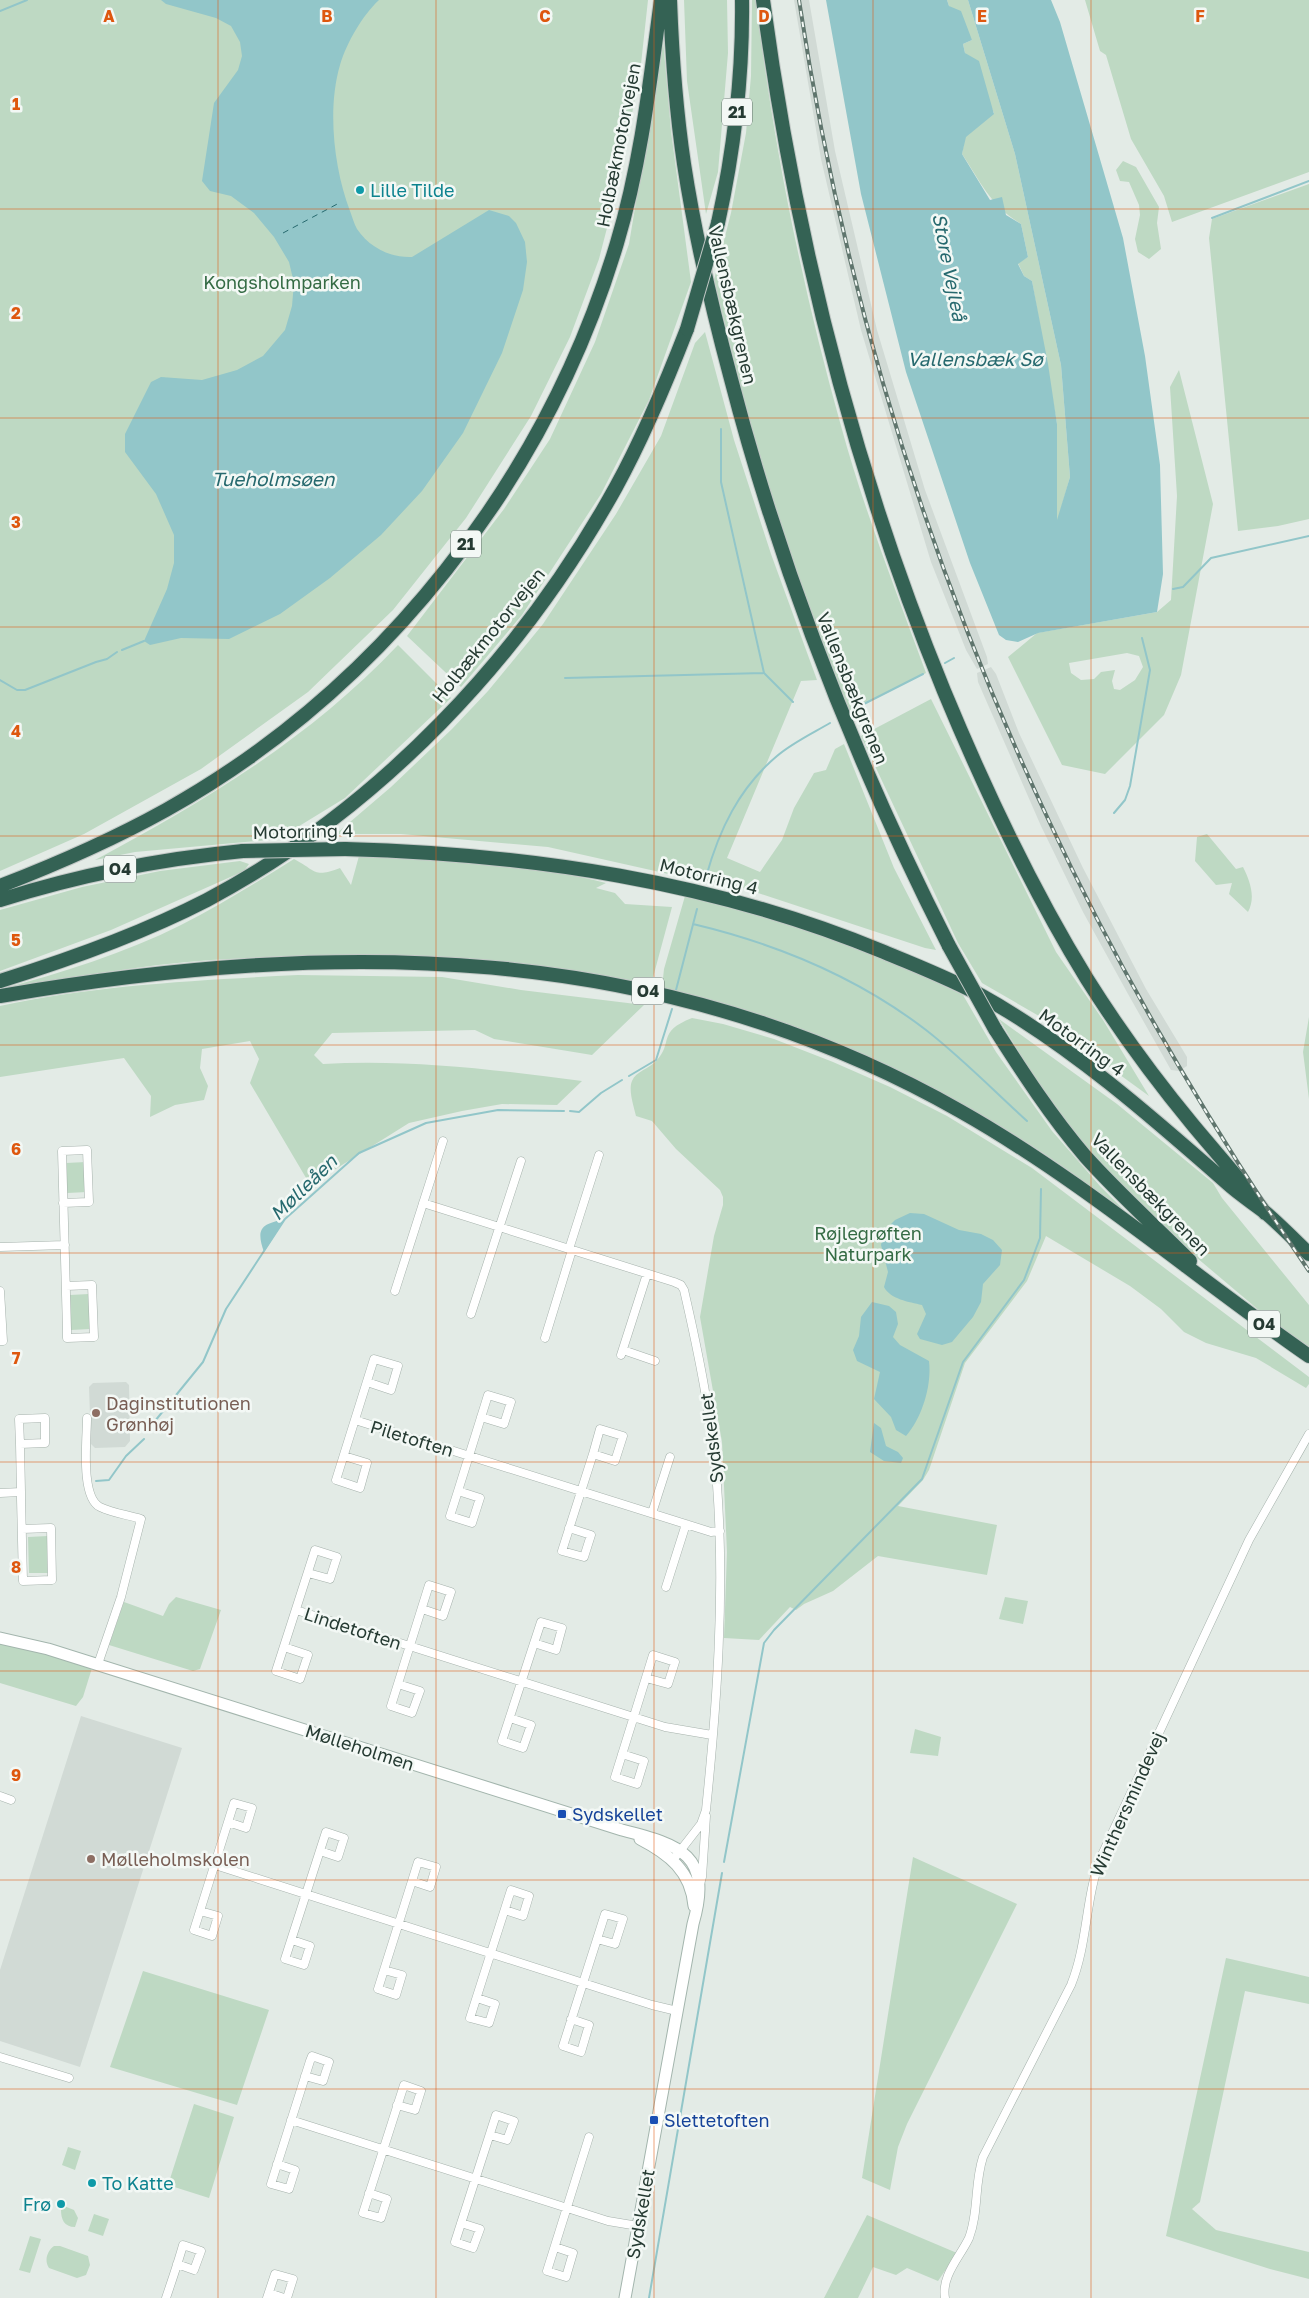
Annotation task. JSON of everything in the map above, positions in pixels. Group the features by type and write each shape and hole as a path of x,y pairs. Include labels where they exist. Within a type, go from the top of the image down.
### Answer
{"highway":[{"name":"Holbækmotorvejen","path":"0,886 73,857 117,836 168,809 258,751 310,710 352,673 385,641 452,563 507,484 533,442 571,367 601,292 632,188 645,123 661,0"},
{"name":"Vallensbækgrenen","path":"670,0 672,64 684,166 710,296 755,466 796,592 842,713 893,832 949,946 995,1029 1026,1078 1085,1155 1121,1194 1221,1291"},
{"name":"Holbækmotorvejen","path":"0,981 98,948 158,924 207,900 306,839 352,804 423,740 458,705 512,642 551,590 582,544 616,486 645,431 687,329 718,223 728,176 738,99 742,0"},
{"path":"763,0 779,109 799,219 838,382 888,542 953,713 1020,858 1087,978 1152,1073 1265,1213"},
{"name":"Motorring 4","path":"0,900 109,871 158,862 243,851 345,849 484,855 608,872 748,904 850,938 933,972 983,997 1064,1050 1124,1096 1237,1192 1265,1213 1309,1254"},
{"name":"O4","path":"0,996 107,978 225,966 316,961 395,961 480,965 526,970 627,986 732,1013 824,1046 894,1077 959,1110 1053,1168 1309,1356"}],"street":[{"path":"395,1291 443,1141"},
{"path":"63,1203 89,1202 87,1150 62,1151 63,1203 64,1245 68,1338 94,1337 92,1285 66,1286"},
{"path":"544,1338 599,1155"},
{"path":"471,1314 521,1161"},
{"path":"423,1203 647,1274 622,1353 656,1361"},
{"path":"0,1247 64,1245"},
{"name":"Sydskellet","path":"625,2298 703,1871 720,1614 720,1531 714,1455 704,1378 684,1290 674,1282 647,1274"},
{"path":"0,1291 2,1342 0,1342"},
{"name":"Piletoften","path":"344,1456 367,1463 360,1488 336,1480 374,1359 398,1366 391,1390 367,1382"},
{"name":"Piletoften","path":"458,1492 480,1498 472,1523 450,1516 488,1394 511,1402 504,1424 481,1417"},
{"path":"20,1444 45,1443 44,1418 19,1419 23,1581 52,1580 51,1528 22,1529"},
{"path":"87,1418 87,1483 92,1500 99,1507 141,1519 121,1597 98,1664"},
{"name":"Piletoften","path":"355,1420 711,1532 720,1531"},
{"path":"569,1528 600,1429 623,1436 615,1461 593,1454"},
{"name":"Winthersmindevej","path":"945,2298 946,2281 973,2225 976,2185 983,2157 1071,1985 1078,1967 1091,1887 1101,1857 1248,1540 1309,1434"},
{"path":"652,1513 670,1457"},
{"path":"0,1493 21,1492"},
{"path":"666,1587 686,1524"},
{"name":"Lindetoften","path":"284,1647 308,1654 300,1679 276,1671 308,1572"},
{"name":"Lindetoften","path":"398,1684 429,1585 451,1592 443,1616 422,1610"},
{"name":"Lindetoften","path":"296,1610 665,1727 712,1735"},
{"name":"Mølleholmen","path":"0,1638 48,1649 98,1664 622,1830 657,1848 677,1855"},
{"path":"510,1718 534,1643"},
{"path":"622,1754 646,1678"},
{"path":"0,1796 11,1800"},
{"name":"Sydskellet","path":"677,1855 700,1824 706,1810"},
{"path":"200,1911 228,1822"},
{"path":"292,1940 320,1852"},
{"name":"Sydskellet","path":"677,1855 693,1866 699,1886"},
{"name":"Sydskellet","path":"677,1855 692,1893 693,1924"},
{"path":"215,1865 657,2007 677,2011"},
{"path":"384,1970 412,1881"},
{"path":"477,1998 505,1910"},
{"path":"571,2019 590,2025 581,2052 563,2046 571,2019 597,1939"},
{"path":"0,2057 69,2078"},
{"path":"277,2164 306,2076"},
{"path":"369,2193 397,2105"},
{"path":"291,2120 608,2221 638,2226"},
{"path":"461,2223 490,2135"},
{"path":"555,2247 589,2137"},
{"path":"166,2298 177,2264"},
{"path":"275,2274 293,2279 285,2298 268,2296 275,2274"}],"shaded area":[{"path":"794,0 809,0 835,151 877,330 925,490 987,657 988,664 977,669 966,650 931,562 861,330 821,159"},
{"path":"991,667 996,674 1019,733 1083,868 1146,989 1187,1057 1187,1066 1179,1071 1171,1070 1128,994 1083,912 1041,826 978,682 977,673"},
{"path":"126,1382 129,1385 130,1441 125,1447 95,1448 91,1444 89,1387 93,1383"},
{"name":"Mølleholmskolen","path":"81,1716 182,1748 80,2067 0,2041 0,1970"}],"green space":[{"name":"Kongsholmparken","path":"0,0 648,0 641,64 622,170 599,259 570,337 531,416 466,518 393,610 308,692 201,769 84,834 0,871"},
{"path":"684,0 727,0 728,53 718,172 706,214 687,81"},
{"path":"752,0 756,0 771,108 790,215 827,374 860,488 926,673 849,712 781,533 747,413 714,280 731,213 746,133 751,76"},
{"path":"947,0 968,0 1015,154 1061,365 1070,477 1057,523 1057,424 1032,281 1024,276 1018,263 1028,257 1021,224 1010,217 994,201 962,154 965,137 994,113 965,53 963,44 972,40"},
{"path":"1085,0 1309,0 1309,172 1172,222 1164,196 1131,139 1106,55 1100,51"},
{"path":"663,39 671,131 691,282 649,400 601,494 522,615 461,687 407,636 504,509 550,439 595,342 629,244"},
{"path":"1123,161 1136,167 1159,207 1157,223 1161,249 1149,259 1138,252 1135,239 1140,215 1139,205 1129,182 1120,181 1116,170"},
{"path":"1309,184 1309,519 1278,526 1238,531 1209,238 1212,219"},
{"path":"705,332 734,440 771,554 817,680 801,681 727,858 760,872 782,840 794,808 814,773 826,770 835,749 844,744 894,868 936,950 740,887 673,875 548,847 401,834 336,834 391,787 452,729 488,691 543,624 616,514 661,436 695,343"},
{"path":"1179,370 1213,504 1181,675 1164,715 1105,774 1062,765 1008,657 1037,633 1157,612 1171,600 1177,496 1170,387","holes":["1127,653 1139,656 1143,667 1135,680 1120,690 1114,689 1112,681 1115,670 1101,672 1094,679 1081,680 1071,673 1069,663"]},
{"path":"398,645 451,698 345,798 278,839 135,852 95,860 177,814 255,765 329,709"},
{"path":"931,699 1056,952 1103,1020 1149,1096 1039,1016 982,983 958,943 861,736"},
{"path":"1207,834 1236,869 1243,867 1250,883 1252,895 1248,912 1229,894 1232,883 1216,885 1195,861 1197,837"},
{"path":"359,856 453,860 545,870 606,883 596,888 615,893 625,904 672,907 651,985 597,974 487,960 377,955 322,955 184,962 1,989 47,976 138,945 181,925 294,859 320,873 340,868 351,885"},
{"path":"240,861 249,864 244,871 111,930 0,971 0,910 82,887 160,871"},
{"path":"685,896 744,910 881,956 963,995 996,1052 1052,1131 1100,1186 1125,1211 1018,1137 963,1104 905,1075 846,1048 786,1025 725,1005 662,988 664,969"},
{"path":"298,975 442,977 521,990 644,1005 592,1055 494,1039 475,1030 332,1033 314,1055 323,1064 388,1063 453,1066 582,1081 557,1105 502,1104 409,1123 334,1170 312,1188 250,1083 259,1059 250,1041 202,1049 200,1068 208,1086 204,1100 175,1105 150,1117 151,1096 124,1058 0,1077 0,1006 74,993 148,984"},
{"path":"1309,1017 1309,1099 1303,1052"},
{"name":"Røjlegrøften Naturpark","path":"692,1018 723,1024 774,1039 890,1087 947,1116 1032,1168 1309,1377 1309,1384 1306,1388 1256,1358 1206,1343 1184,1332 1161,1309 1130,1286 1046,1236 1027,1281 965,1363 929,1470 923,1480 898,1506 997,1525 987,1575 878,1556 833,1591 804,1604 796,1610 790,1607 759,1640 724,1638 727,1552 722,1442 700,1317 714,1236 723,1205 723,1197 720,1190 676,1149 652,1121 636,1116 631,1089 634,1078 653,1064 661,1055 667,1038 674,1028"},
{"path":"999,1019 1117,1104 1213,1183 1222,1198 1309,1305 1309,1347 1274,1323 1145,1214 1056,1114"},
{"path":"86,1162 87,1192 67,1193 66,1163"},
{"path":"89,1294 90,1329 71,1330 70,1295"},
{"path":"48,1536 49,1573 29,1573 28,1537"},
{"path":"176,1597 221,1610 200,1669 193,1671 109,1645 124,1602 163,1616 169,1604"},
{"path":"1005,1597 1028,1601 1023,1624 999,1619"},
{"path":"0,1642 50,1653 92,1668 83,1697 76,1706 0,1683"},
{"path":"915,1729 941,1737 938,1756 910,1753"},
{"path":"913,1857 1017,1904 907,2124 898,2147 890,2190 862,2178"},
{"path":"1226,1958 1309,1977 1309,2004 1245,1991 1200,2202 1192,2209 1216,2230 1309,2252 1309,2279 1270,2269 1166,2236"},
{"path":"143,1971 269,2010 237,2105 110,2067"},
{"path":"194,2104 234,2117 209,2198 168,2185"},
{"path":"68,2147 81,2151 75,2170 62,2165"},
{"path":"64,2206 74,2210 78,2218 75,2227 68,2226 63,2219 61,2210"},
{"path":"94,2214 109,2219 103,2236 88,2231"},
{"path":"867,2215 957,2253 938,2281 907,2268 896,2275 873,2267 858,2298 824,2298"},
{"path":"30,2236 41,2239 30,2273 19,2270"},
{"path":"54,2246 60,2246 88,2256 90,2265 86,2275 77,2278 49,2268 47,2256"}],"water":[{"name":"Tueholmsøen","path":"161,0 379,0 361,22 347,47 340,65 334,100 333,119 336,158 344,194 357,229 368,241 381,250 396,256 412,257 489,210 509,216 516,223 525,242 527,262 523,290 502,353 463,433 422,491 381,535 330,578 280,614 229,639 181,638 150,645 144,641 167,589 174,563 174,535 156,494 125,452 125,434 151,382 161,377 202,380 237,370 263,356 285,330 292,306 294,283 289,262 274,237 254,213 231,196 210,191 202,181 214,103 238,70 242,56 240,42 231,26 216,18 166,4"},
{"name":"Vallensbæk Sø","path":"826,0 947,0 949,6 961,11 972,40 963,44 965,53 979,61 994,114 966,137 962,154 990,200 1002,197 1006,215 1021,224 1028,257 1018,264 1024,276 1032,281 1057,424 1057,520 1070,477 1061,365 1015,154 968,0 1051,0 1060,22 1123,238 1145,356 1160,465 1163,574 1157,612 1038,633 1018,642 1006,640 999,635 970,563 906,372 861,194"},
{"path":"910,1213 924,1214 959,1230 981,1234 993,1240 1002,1250 1000,1265 983,1284 981,1302 973,1317 952,1342 942,1345 920,1339 917,1334 926,1314 922,1305 895,1297 884,1287 888,1272 881,1245 884,1231 895,1220"},
{"path":"285,1219 264,1252 260,1237 263,1228 266,1225"},
{"path":"872,1302 889,1306 896,1312 898,1324 893,1337 900,1345 929,1361 929,1380 925,1401 917,1420 906,1436 896,1430 891,1417 874,1399 880,1372 857,1361 853,1350 859,1336 861,1317"},
{"path":"874,1423 881,1428 886,1446 898,1452 903,1458 901,1463 884,1461 870,1452"}],"waterway":[{"path":"0,11 27,0"},
{"name":"Store Vejleå","path":"1212,218 1309,181"},
{"path":"721,429 721,482 764,673"},
{"name":"Store Vejleå","path":"1173,589 1183,587 1211,558 1309,536"},
{"path":"1114,813 1125,800 1130,786 1150,670 1142,638"},
{"name":"Store Vejleå","path":"122,650 144,641"},
{"name":"Store Vejleå","path":"0,680 17,690 25,690 107,659 117,652"},
{"path":"945,663 954,658"},
{"path":"565,678 764,673 793,702"},
{"path":"854,709 923,674"},
{"path":"706,877 724,826 741,796 752,782 783,751 830,723"},
{"path":"676,990 697,909"},
{"path":"693,924 785,952 844,978 872,994 926,1030 965,1063 1027,1121"},
{"path":"629,1076 656,1060 672,1009"},
{"path":"570,1111 579,1112 601,1093 622,1080"},
{"name":"Mølleåen","path":"155,1421 203,1362 226,1309 285,1219 359,1153 426,1123 498,1110 564,1111"},
{"path":"724,1862 764,1643 774,1630 922,1479 963,1362 1024,1280 1040,1238 1041,1189"},
{"path":"96,1481 109,1480 126,1456 144,1439"},
{"path":"649,2298 722,1873"}],"ferry route":[{"path":"283,233 341,202"}],"railway":[{"path":"799,0 817,106 839,212 865,316 894,420 927,522 964,623 1005,723 1049,821 1107,937 1138,995 1203,1107 1309,1271"}],"place":[{"name":"Lille Tilde","path":"360,190"},
{"name":"Daginstitutionen Grønhøj","path":"96,1413"},
{"name":"Sydskellet","path":"562,1814"},
{"name":"Mølleholmskolen","path":"91,1859"},
{"name":"Slettetoften","path":"654,2120"},
{"name":"To Katte","path":"92,2183"},
{"name":"Frø","path":"61,2204"}]}
